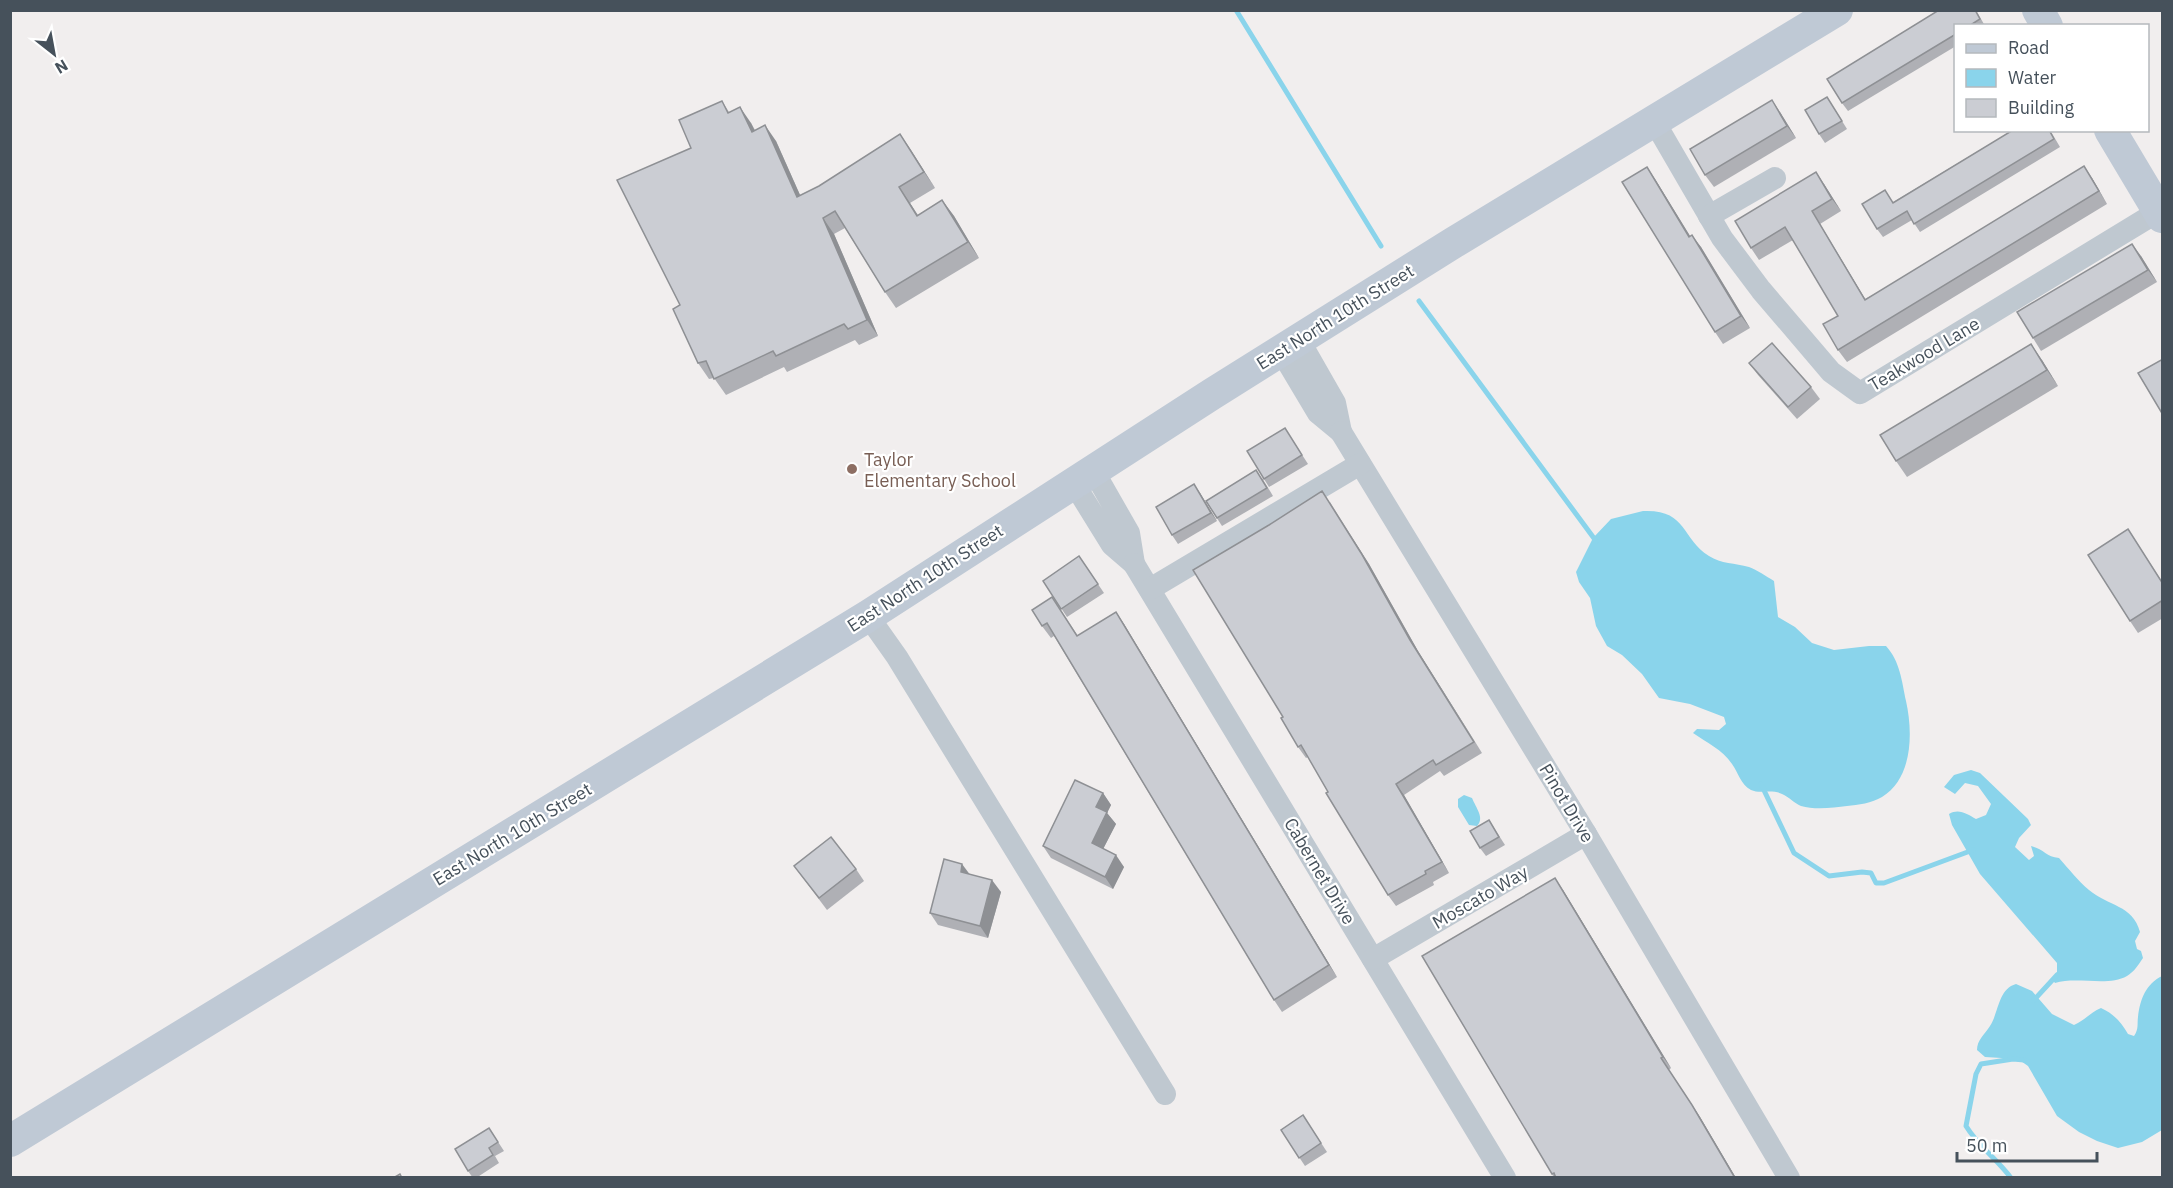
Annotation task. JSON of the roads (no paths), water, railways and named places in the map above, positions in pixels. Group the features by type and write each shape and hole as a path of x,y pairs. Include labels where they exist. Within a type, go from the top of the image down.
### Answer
{"main road":[{"name":"East North 10th Street","path":"10,1141 868,616 1083,476 1454,243 1837,10"},
{"path":"2038,10 2046,24"},
{"path":"2111,132 2161,214"}],"street":[{"name":"Teakwood Lane","path":"1654,121 1722,238 1792,327 1831,372 1860,393 2161,214"},
{"path":"1709,216 1775,178"},
{"name":"Pinot Drive","path":"1290,346 1318,412 1341,432 1586,834 1789,1178"},
{"path":"1150,589 1360,464"},
{"name":"Cabernet Drive","path":"1083,476 1112,545 1134,564 1150,589 1505,1178"},
{"path":"868,616 897,657 1165,1094"},
{"name":"Moscato Way","path":"1373,959 1586,834"}],"water":[{"path":"1643,511 1668,515 1676,520 1700,549 1714,559 1749,567 1774,581 1778,617 1795,627 1812,643 1834,650 1886,646 1900,672 1910,726 1905,766 1892,789 1882,797 1869,802 1824,808 1801,806 1785,795 1751,790 1745,785 1724,754 1693,733 1697,729 1719,730 1726,724 1724,717 1690,704 1659,698 1642,674 1622,655 1607,646 1596,626 1590,598 1579,582 1576,572 1593,538 1611,519"},
{"path":"1971,770 1980,773 2028,819 2031,825 2019,838 2015,847 2029,860 2034,856 2031,846 2059,858 2089,890 2132,916 2140,932 2135,941 2143,958 2130,974 2111,981 2055,983 2052,979 2057,972 2057,963 1980,874 1952,825 1949,814 1960,812 1976,819 1986,815 1991,804 1978,786 1965,783 1955,794 1944,787 1954,775"},
{"path":"1464,795 1472,798 1479,813 1480,820 1477,826 1469,825 1458,807 1458,799"},
{"path":"2162,976 2162,1130 2142,1142 2118,1148 2079,1132 2057,1116 2028,1066 2018,1059 1985,1057 1977,1050 1980,1040 1993,1020 2002,996 2016,984 2032,991 2052,1014 2074,1025 2101,1008 2117,1019 2128,1034 2134,1036 2140,1004 2145,993 2156,979"}],"waterway":[{"path":"1236,10 1381,246"},
{"path":"1419,301 1596,541"},
{"path":"1761,784 1794,853 1829,876 1871,873 1876,883 1884,883 1973,850"},
{"path":"2033,1001 2057,975"},
{"path":"2011,1178 1966,1126 1976,1074 1981,1064 2013,1059 2024,1060"}],"place":[{"name":"Taylor Elementary School","path":"852,469"}]}
